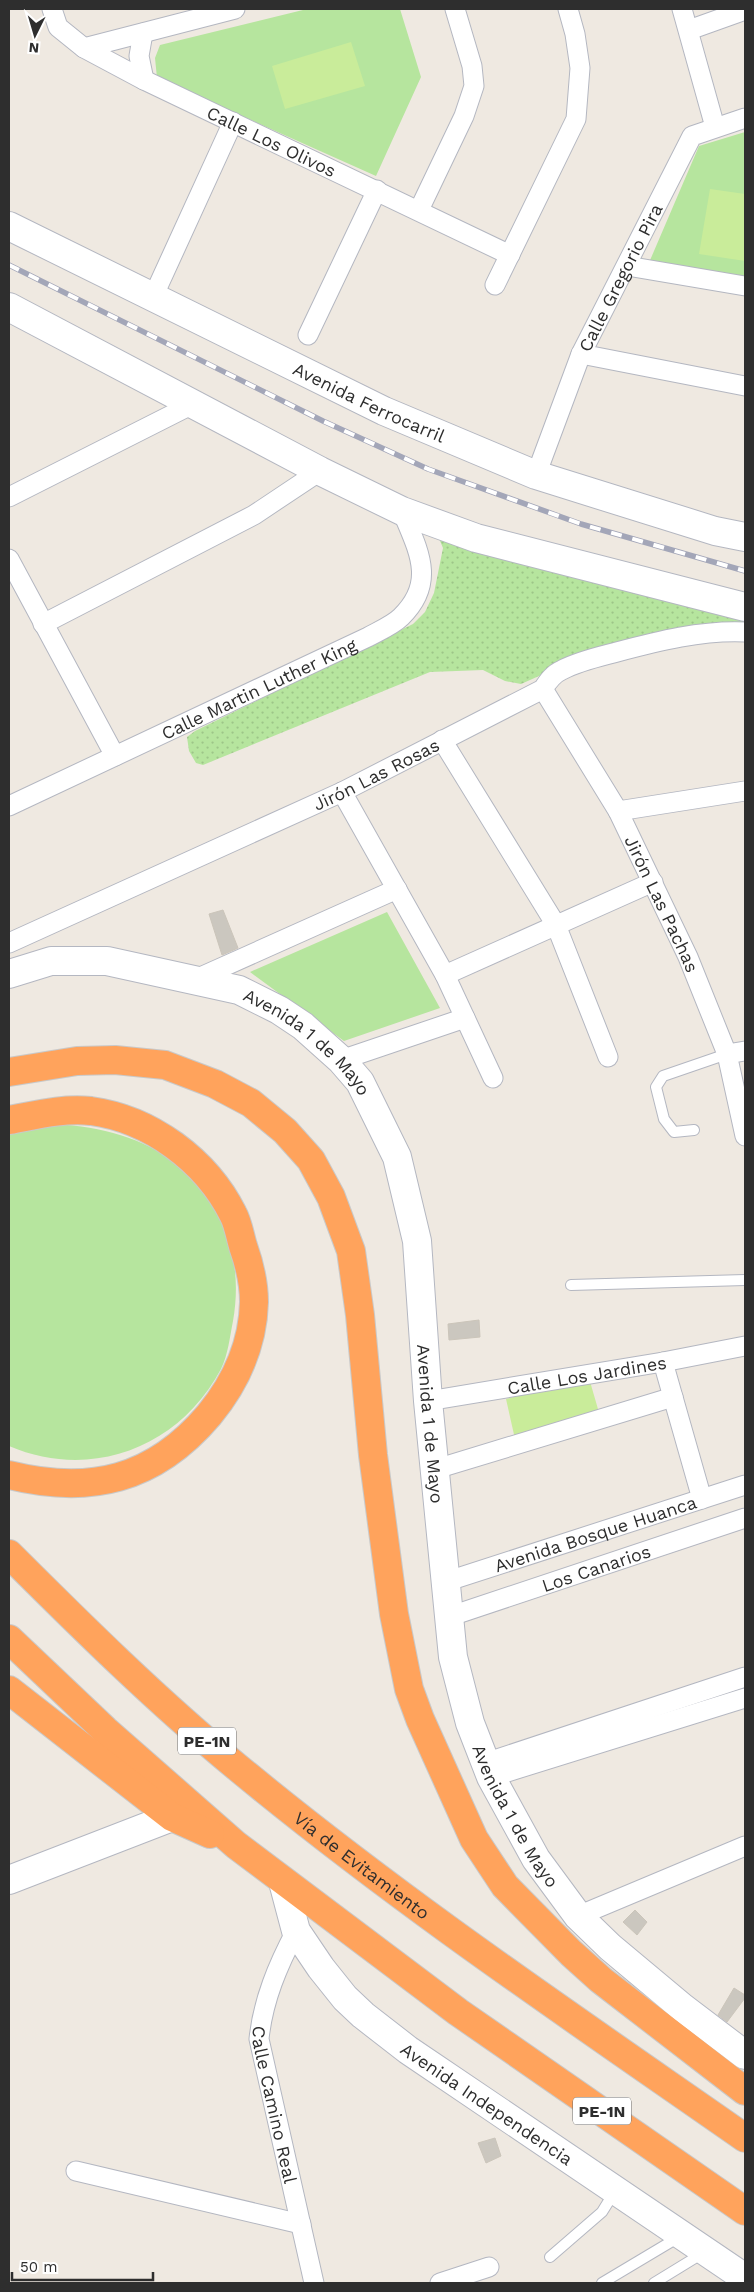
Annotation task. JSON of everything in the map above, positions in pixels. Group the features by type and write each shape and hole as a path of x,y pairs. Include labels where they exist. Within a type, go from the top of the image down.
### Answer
{"highway":[{"path":"9,1072 77,1061 116,1060 165,1065 215,1084 251,1103 285,1131 311,1160 331,1197 351,1251 360,1315 373,1455 392,1595 409,1689 420,1719 474,1839 505,1886 571,1954 601,1980 745,2091"},
{"path":"9,1120 56,1110 90,1111 120,1117 154,1133 188,1155 209,1177 233,1214 250,1267 254,1301 249,1342 240,1366 225,1396 184,1443 156,1462 131,1474 99,1481 66,1484 35,1481 9,1475"},
{"name":"Vía de Evitamiento","path":"9,1554 81,1626 236,1767 420,1910 745,2138"},
{"name":"PE-1N","path":"9,1639 105,1730 236,1846 458,2012 745,2211"},
{"path":"9,1690 172,1817 236,1846"}],"main road":[{"name":"Avenida Ferrocarril","path":"9,226 384,411 536,476 715,531 745,538"},
{"path":"9,307 195,403 320,471 402,511 476,538 745,607"},
{"name":"Avenida 1 de Mayo","path":"9,974 51,961 107,961 196,979 239,990 279,1010 303,1026 341,1060 360,1082 397,1157 417,1241 428,1400 453,1657 470,1723 488,1770 536,1859 578,1916 610,1948 646,1978 745,2055"},
{"path":"9,1880 172,1817"},
{"name":"Avenida Independencia","path":"283,1882 296,1931 327,1976 345,1998 363,2015 408,2050 745,2278"}],"street":[{"name":"Calle Los Olivos","path":"52,9 58,27 84,48 144,80 510,255"},
{"path":"84,48 235,9"},
{"path":"419,210 464,116 474,86 472,66 455,9"},
{"path":"495,285 576,119 580,68 575,34 568,9"},
{"path":"682,9 715,127"},
{"path":"689,30 745,10"},
{"path":"143,32 140,56 144,80"},
{"name":"Calle Gregorio Pira","path":"536,476 581,354 692,136 745,118"},
{"path":"152,297 233,122"},
{"path":"308,335 377,190"},
{"path":"627,266 745,286"},
{"path":"581,354 745,386"},
{"path":"9,497 195,403"},
{"path":"43,624 254,515 320,471"},
{"name":"Calle Martin Luther King","path":"9,806 368,637 401,617 422,587 420,554 402,511"},
{"path":"9,559 114,756"},
{"name":"Jirón Las Rosas","path":"9,943 342,792 543,688 561,670 593,658 660,640 728,631 745,632"},
{"name":"Jirón Las Pachas","path":"543,688 618,811 736,1053 745,1136"},
{"path":"442,740 556,924 608,1057"},
{"path":"618,811 745,791"},
{"path":"342,792 444,975 493,1078"},
{"path":"444,975 653,882"},
{"path":"196,979 397,890"},
{"path":"341,1060 465,1018"},
{"name":"Calle Los Jardines","path":"428,1400 663,1362 745,1346"},
{"path":"663,1362 702,1499"},
{"path":"436,1469 673,1398"},
{"name":"Avenida Bosque Huanca","path":"445,1582 745,1485"},
{"name":"Los Canarios","path":"448,1617 745,1518"},
{"path":"488,1770 745,1677"},
{"path":"488,1770 745,1698"},
{"path":"578,1916 745,1846"},
{"name":"Calle Camino Real","path":"296,1931 277,1970 268,1994 261,2019 259,2039 314,2283"},
{"path":"76,2171 301,2224"},
{"path":"440,2283 489,2267"}],"lane":[{"path":"694,1130 674,1132 664,1119 656,1087 663,1076 736,1053"},
{"path":"571,1285 745,1280"},
{"path":"550,2257 602,2212 616,2190"},
{"path":"602,2283 682,2235"},
{"path":"654,2283 706,2251"}],"green space":[{"path":"307,9 400,9 421,77 376,176 157,78 155,58 160,45"},
{"path":"351,42 365,86 285,109 272,66"},
{"path":"745,132 745,279 648,265 699,146"},
{"path":"710,189 745,194 745,261 699,254"},
{"path":"435,529 745,612 745,625 700,624 602,648 521,684 505,681 483,670 430,672 203,765 196,763 189,751 187,737 195,731 413,624 425,612 434,593 443,548"},
{"path":"387,912 440,1008 344,1041 250,972"},
{"path":"56,1124 73,1125 121,1135 151,1147 196,1177 206,1190 219,1216 230,1245 235,1270 235,1308 227,1352 221,1369 203,1396 182,1419 157,1437 130,1450 101,1458 71,1460 40,1456 9,1446 9,1134"},
{"path":"589,1378 600,1416 515,1439 506,1399"}],"building":[{"path":"223,910 238,948 222,955 209,914"},
{"path":"479,1320 480,1337 449,1340 448,1324"},
{"path":"635,1910 647,1922 637,1935 623,1922"},
{"path":"734,1988 745,1995 745,1998 727,2022 718,2015"},
{"path":"495,2138 501,2156 486,2163 478,2143"}],"railway":[{"path":"9,265 323,421 428,469 581,524 745,571"}]}
